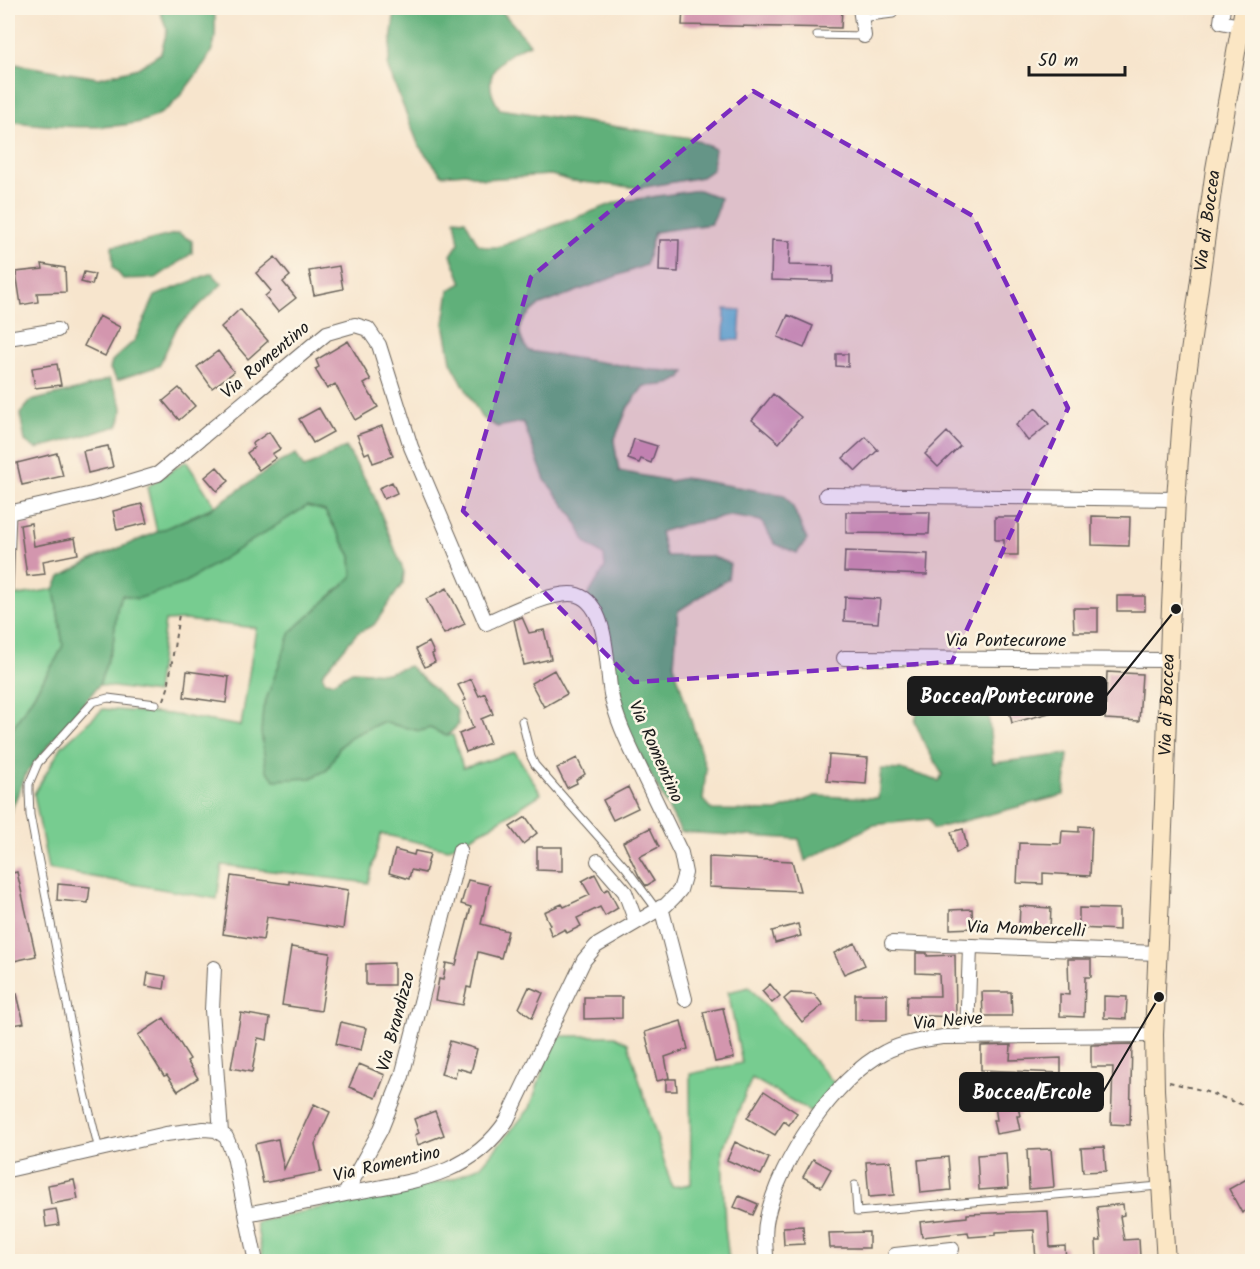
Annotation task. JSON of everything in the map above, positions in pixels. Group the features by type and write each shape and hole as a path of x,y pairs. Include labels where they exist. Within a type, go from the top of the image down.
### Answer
{"street":[{"path":"1223,8 1221,21 1240,26"},
{"name":"Via di Boccea","path":"1166,1262 1154,1080 1154,1035 1176,499 1183,404 1215,169 1244,8"},
{"path":"860,13 864,36"},
{"name":"Via Romentino","path":"10,513 92,494 158,474 327,333 355,326 368,329 379,345 414,456 486,622 542,600 571,594 584,598 593,608 604,636 608,679 616,713 684,863 685,873 680,890 675,897 589,952 507,1120 501,1130 479,1152 439,1174 246,1214"},
{"path":"8,338 57,330"},
{"path":"826,495 1176,499"},
{"name":"Via Pontecurone","path":"844,658 1168,660"},
{"name":"Via Brandizzo","path":"345,1194 381,1129 402,1076 460,850"},
{"path":"598,861 625,892 636,922"},
{"path":"659,909 685,999"},
{"name":"Via Mombercelli","path":"892,943 1158,953"},
{"path":"967,1036 970,946"},
{"path":"214,968 212,1010 221,1133"},
{"name":"Via Neive","path":"766,1255 767,1219 782,1174 804,1135 838,1090 856,1071 885,1052 914,1042 943,1037 1154,1035"},
{"path":"8,1170 166,1134 210,1129 221,1133 229,1142 234,1156 256,1262"},
{"path":"896,1262 895,1255 952,1249"}],"lane":[{"path":"860,13 893,14"},
{"path":"817,35 864,36"},
{"path":"9,595 10,513"},
{"path":"99,1150 82,1081 36,848 30,815 29,784 38,763 93,702 108,698 156,704"},
{"path":"522,721 529,752 535,765 659,909"},
{"path":"855,1185 857,1212 1161,1186"}],"path":[{"path":"156,704 163,701 167,693 179,614"},
{"path":"1154,1080 1196,1088 1252,1108"}],"highlighted area":[{"path":"753,91 973,216 1068,408 952,662 634,682 463,511 531,277"}],"green space":[{"path":"159,8 214,8 216,30 213,46 206,61 179,97 163,112 149,119 118,126 60,126 8,121 8,63 99,78 138,68 161,53 167,30"},
{"path":"395,8 499,8 530,44 501,61 491,77 493,97 500,109 691,138 715,149 712,170 702,177 640,188 572,181 551,175 483,179 466,173 442,175 419,146 388,68"},
{"path":"699,190 720,198 711,224 654,232 646,265 538,306 523,321 520,332 529,351 652,370 685,372 672,383 644,386 628,407 614,441 619,471 670,481 685,478 784,495 792,505 807,540 797,553 775,544 761,521 730,516 660,532 666,556 710,556 730,563 728,579 678,611 674,665 706,769 703,800 712,810 777,811 815,796 878,798 881,769 904,770 939,781 942,774 915,722 921,698 941,683 965,684 987,700 993,763 1068,754 1064,795 933,829 929,819 873,825 805,861 799,839 681,832 627,730 587,597 605,567 604,556 586,543 573,516 545,480 523,422 497,427 481,417 451,362 444,323 449,290 462,283 451,255 459,243 455,219 465,220 478,244 498,247 617,202"},
{"path":"178,233 192,241 192,253 156,278 123,279 113,267 112,246 139,243"},
{"path":"212,273 222,284 177,327 159,366 117,380 110,369 112,361 135,340 155,296"},
{"path":"109,379 122,407 118,426 36,449 25,441 20,414 31,401 84,388"},
{"path":"346,447 372,491 404,572 403,583 374,625 357,633 322,674 325,681 333,682 352,671 387,673 409,666 457,710 458,725 447,736 430,728 420,731 382,722 350,737 339,748 327,770 311,778 275,780 266,770 261,732 263,708 291,632 352,577 351,556 325,511 307,506 183,584 137,599 122,595 117,609 113,644 99,685 27,772 8,818 8,732 11,731 63,645 54,589 60,577 98,557 209,510 280,462 296,454 304,468"},
{"path":"186,461 215,506 157,532 147,487"},
{"path":"307,506 325,511 351,556 352,577 291,632 327,770 339,748 350,737 382,722 420,731 430,728 447,736 453,735 463,768 515,752 541,794 491,826 448,849 381,834 368,883 222,865 217,899 48,869 34,794 62,746 103,709 169,714 241,726 256,628 185,620 165,621 156,693 99,685 113,644 117,609 122,594 137,599 257,536"},
{"path":"54,589 63,645 11,731 8,732 8,597"},
{"path":"749,987 835,1084 813,1113 752,1078 722,1151 725,1227 729,1260 263,1261 256,1222 453,1179 482,1165 530,1108 554,1036 615,1036 628,1043 672,1187 691,1184 690,1074 742,1063 728,992"}],"water":[{"path":"725,309 741,310 739,340 724,340"}],"building":[{"path":"683,8 842,8 841,28 682,25"},
{"path":"660,240 679,240 678,272 659,271"},
{"path":"772,240 790,241 789,265 833,266 833,282 771,280"},
{"path":"275,257 290,276 283,282 296,298 278,312 265,296 271,291 256,273"},
{"path":"42,264 65,268 66,292 37,293 38,302 21,305 16,272 43,269"},
{"path":"339,266 343,289 314,295 309,271"},
{"path":"84,272 95,274 92,285 81,282"},
{"path":"240,309 268,341 248,359 221,327"},
{"path":"788,315 813,326 804,348 778,337"},
{"path":"99,316 120,327 105,356 84,346"},
{"path":"348,341 371,380 364,384 378,407 355,420 335,384 327,389 315,369 319,367 316,360"},
{"path":"218,351 234,372 212,388 197,367"},
{"path":"836,354 848,354 848,367 836,366"},
{"path":"57,364 61,385 35,388 32,368"},
{"path":"179,388 195,406 179,420 163,401"},
{"path":"773,394 801,417 779,443 752,420"},
{"path":"319,408 333,432 313,443 299,419"},
{"path":"1036,408 1049,424 1028,441 1016,425"},
{"path":"382,426 393,456 373,463 369,452 365,454 357,435"},
{"path":"269,432 280,449 272,454 276,458 259,470 247,453 254,448 252,444"},
{"path":"947,432 960,446 938,467 925,454"},
{"path":"866,437 878,450 856,471 843,458"},
{"path":"634,439 657,446 651,463 641,459 639,463 628,459"},
{"path":"108,446 113,467 88,473 83,451"},
{"path":"57,453 63,476 22,485 17,463"},
{"path":"217,467 229,481 217,491 205,477"},
{"path":"392,482 397,493 384,499 379,488"},
{"path":"142,504 147,523 117,530 113,511"},
{"path":"846,512 930,512 929,534 846,533"},
{"path":"1092,516 1130,517 1129,546 1092,545"},
{"path":"995,517 1018,517 1018,555 1004,555 1004,540 995,540"},
{"path":"31,523 34,546 75,538 78,554 43,561 45,574 27,576 20,525"},
{"path":"845,551 928,554 927,575 844,572"},
{"path":"447,588 465,624 444,634 426,599"},
{"path":"1117,596 1145,596 1145,611 1117,611"},
{"path":"845,597 880,599 878,623 844,621"},
{"path":"1073,608 1098,608 1098,632 1074,632"},
{"path":"522,617 529,633 544,630 551,659 524,665 514,620"},
{"path":"429,642 435,662 425,667 416,649"},
{"path":"554,670 567,694 544,707 531,683"},
{"path":"187,671 229,677 226,703 184,697"},
{"path":"1107,672 1142,674 1139,721 1105,719"},
{"path":"471,679 479,696 485,693 493,714 481,719 490,743 466,752 459,734 473,728 463,701 466,700 458,685"},
{"path":"1049,696 1053,712 1012,723 1008,706"},
{"path":"829,755 868,758 866,784 827,781"},
{"path":"577,758 585,774 576,780 577,783 567,788 557,768"},
{"path":"628,787 638,808 613,820 603,800"},
{"path":"526,817 537,833 523,844 510,827"},
{"path":"1079,826 1092,827 1090,876 1043,873 1043,884 1017,883 1019,843 1061,844 1062,831 1079,832"},
{"path":"650,828 659,847 639,857 654,881 646,886 623,842"},
{"path":"963,829 967,847 956,853 951,832"},
{"path":"537,847 562,847 562,871 537,870"},
{"path":"395,850 414,855 415,851 430,854 425,873 411,870 409,879 389,873"},
{"path":"709,857 792,861 800,891 709,887"},
{"path":"17,872 36,956 14,961 8,933 8,874"},
{"path":"595,874 604,891 608,889 618,908 605,916 600,907 577,918 581,926 567,933 565,929 552,936 544,912 562,904 564,907 590,895 582,881"},
{"path":"231,876 289,884 289,881 348,890 343,929 267,917 263,940 223,934"},
{"path":"468,880 490,885 481,924 508,931 501,958 478,952 471,988 467,987 463,1005 435,1000 439,979 443,980 446,963 456,965 471,907 461,904"},
{"path":"58,884 90,887 88,903 57,900"},
{"path":"1020,906 1051,908 1050,928 1019,927"},
{"path":"1079,908 1119,909 1119,930 1079,928"},
{"path":"972,909 973,928 950,929 950,910"},
{"path":"798,924 801,936 775,943 772,931"},
{"path":"855,943 865,965 844,974 834,953"},
{"path":"291,947 330,953 321,1011 282,1005"},
{"path":"916,953 927,953 927,956 955,955 956,1017 906,1015 907,996 940,996 939,974 916,973"},
{"path":"1068,959 1091,959 1091,977 1085,977 1084,1017 1060,1016 1060,994 1069,995"},
{"path":"394,963 394,985 366,985 366,964"},
{"path":"148,973 166,976 164,989 146,986"},
{"path":"770,984 780,996 772,1003 762,991"},
{"path":"529,987 543,993 532,1018 519,1008"},
{"path":"982,992 1011,992 1012,1016 983,1016"},
{"path":"791,993 814,994 823,1005 802,1022 784,999"},
{"path":"17,994 24,1023 8,1026 8,996"},
{"path":"855,994 887,994 887,1020 855,1020"},
{"path":"1104,996 1127,997 1126,1019 1104,1018"},
{"path":"584,997 622,997 622,1018 584,1019"},
{"path":"723,1008 734,1058 715,1062 703,1012"},
{"path":"241,1013 270,1018 267,1040 258,1038 252,1072 231,1068"},
{"path":"164,1018 190,1059 187,1061 198,1078 178,1091 167,1075 164,1076 138,1035"},
{"path":"681,1021 688,1049 665,1057 669,1078 657,1081 645,1032"},
{"path":"341,1022 366,1028 361,1050 336,1044"},
{"path":"450,1041 477,1049 471,1072 457,1068 455,1078 441,1074"},
{"path":"1132,1044 1130,1125 1111,1124 1113,1067 1091,1067 1091,1045"},
{"path":"1011,1045 1010,1060 1061,1058 1061,1073 981,1070 981,1046"},
{"path":"359,1064 385,1075 376,1098 349,1087"},
{"path":"666,1079 676,1079 677,1091 666,1091"},
{"path":"1022,1088 1023,1100 1017,1101 1020,1130 996,1134 993,1120 997,1120 993,1091"},
{"path":"764,1091 797,1113 789,1125 784,1121 775,1135 747,1118"},
{"path":"314,1104 330,1112 315,1144 321,1172 263,1183 255,1144 278,1139 284,1169"},
{"path":"435,1111 444,1135 418,1145 415,1135 419,1133 414,1119"},
{"path":"735,1142 769,1158 761,1175 727,1160"},
{"path":"1104,1147 1106,1171 1083,1172 1081,1148"},
{"path":"1051,1149 1054,1187 1029,1189 1027,1150"},
{"path":"1006,1153 1008,1188 979,1190 977,1155"},
{"path":"948,1157 951,1190 921,1193 918,1160"},
{"path":"813,1159 831,1169 821,1187 803,1177"},
{"path":"891,1161 894,1195 869,1197 866,1162"},
{"path":"1252,1176 1252,1207 1242,1213 1229,1189"},
{"path":"74,1180 78,1199 51,1204 48,1185"},
{"path":"739,1196 758,1204 753,1215 734,1207"},
{"path":"1123,1204 1124,1215 1120,1216 1124,1240 1139,1239 1140,1257 1097,1259 1096,1241 1101,1241 1097,1207"},
{"path":"56,1209 59,1225 46,1227 44,1211"},
{"path":"1048,1211 1050,1247 1065,1246 1066,1262 1036,1262 1034,1230 996,1232 996,1235 969,1237 968,1232 922,1237 920,1222 967,1217 967,1214"},
{"path":"803,1226 804,1244 784,1245 783,1227"},
{"path":"869,1232 869,1248 830,1248 829,1233"}],"place":[{"name":"Boccea/Pontecurone","path":"1176,609"},
{"name":"Boccea/Ercole","path":"1159,997"}]}
